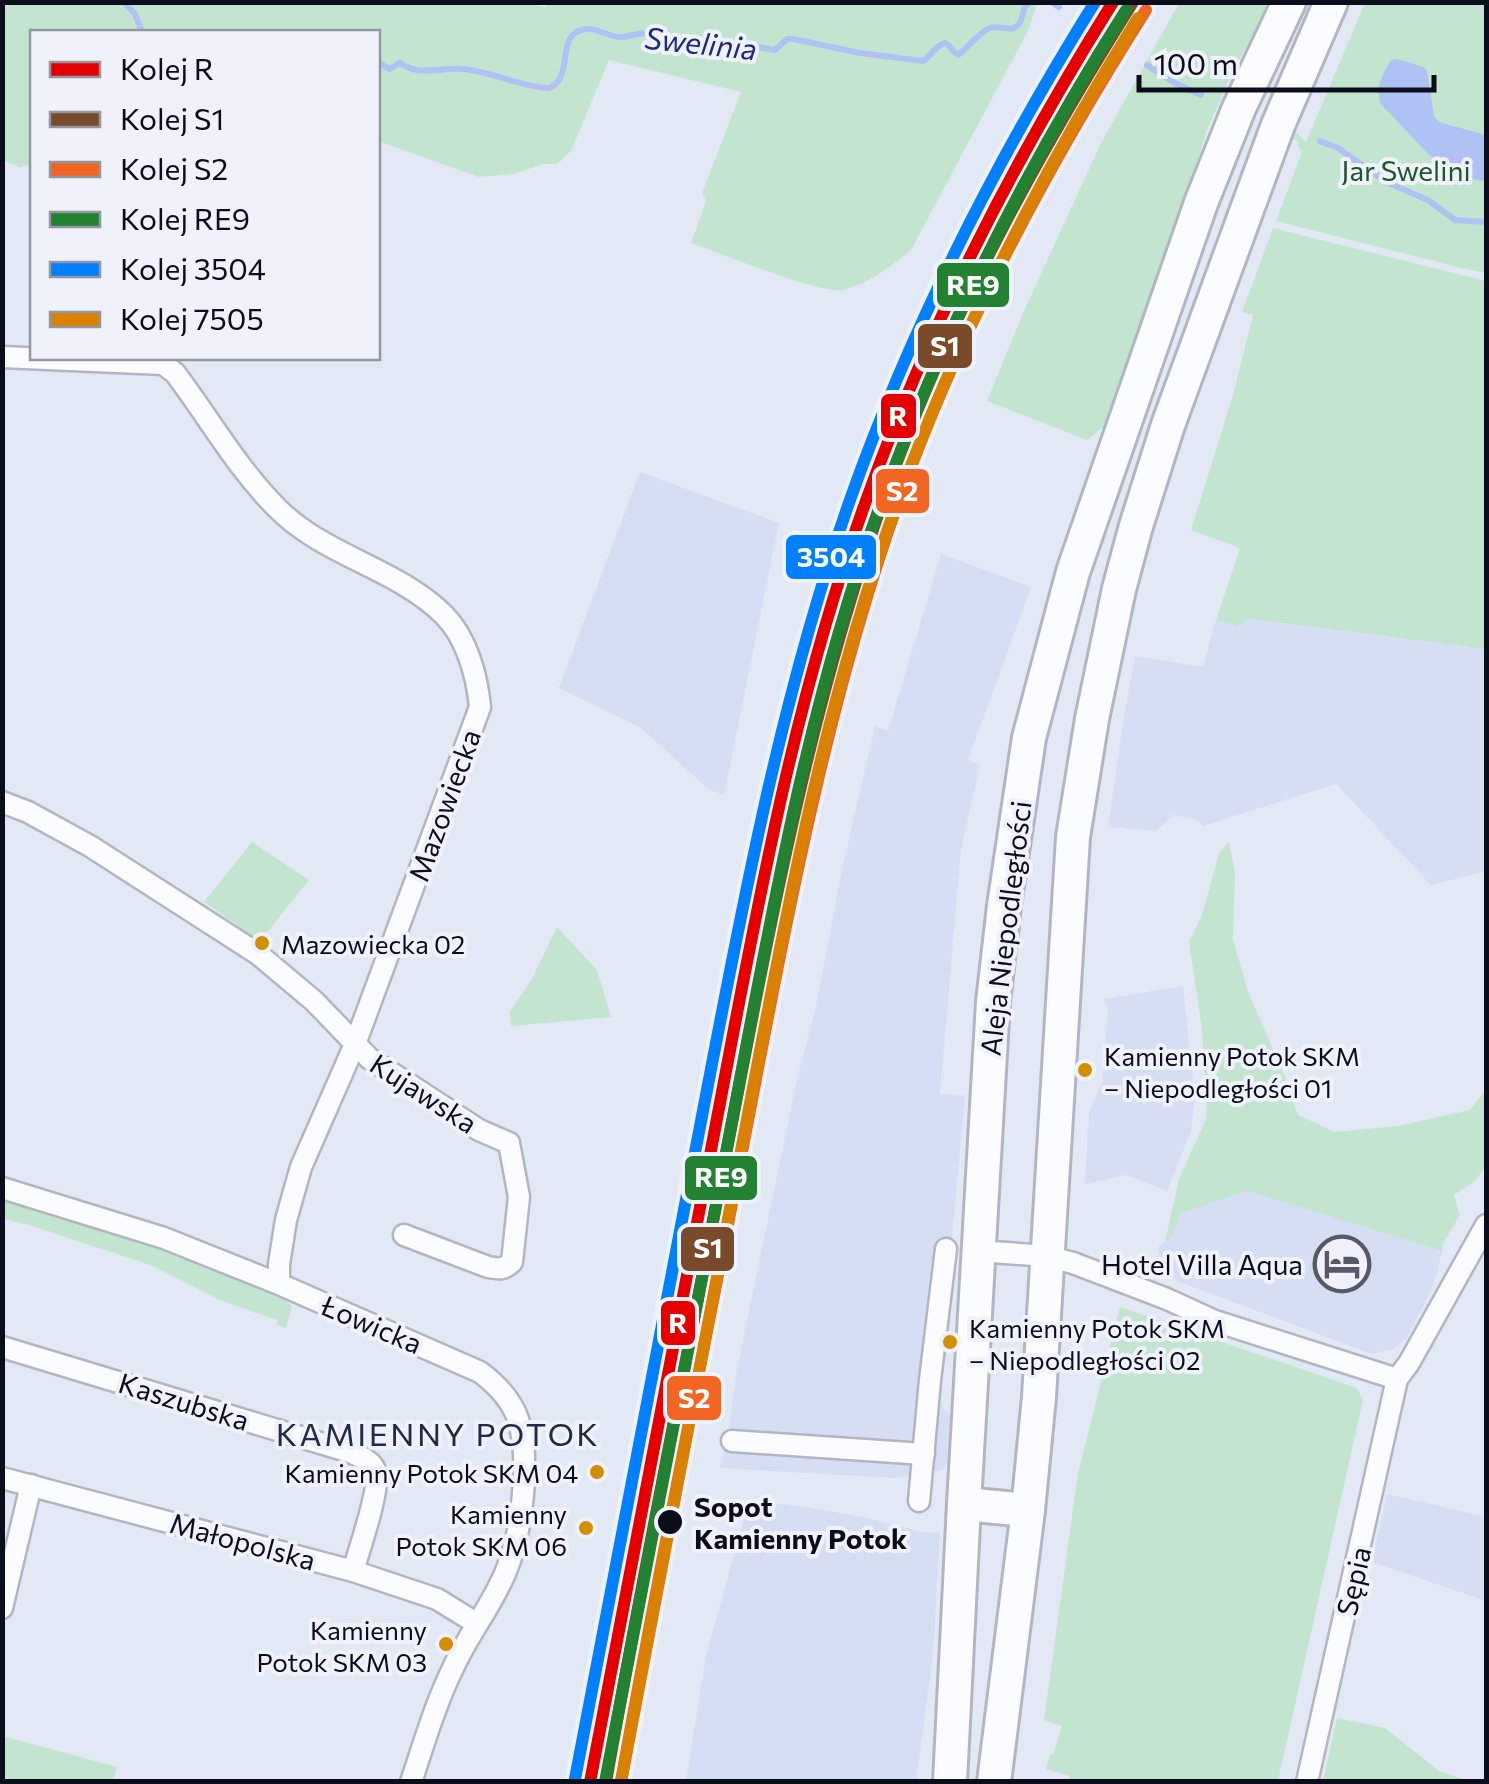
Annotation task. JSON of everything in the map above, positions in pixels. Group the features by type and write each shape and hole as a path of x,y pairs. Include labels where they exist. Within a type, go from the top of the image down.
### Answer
{"main road":[{"name":"Aleja Niepodległości","path":"950,1782 964,1504 962,1250 1029,738 1073,572 1201,203 1288,2"},
{"name":"Aleja Niepodległości","path":"994,1782 1039,1397 1074,837 1104,658 1136,526 1168,426 1278,125 1330,2"},
{"path":"964,1504 1028,1510"}],"street":[{"name":"Mazowiecka","path":"2,357 30,358"},
{"name":"Mazowiecka","path":"71,360 164,364 175,373 232,456 277,509 305,532 427,600 448,618 465,648 478,685 480,706 355,1044 293,1191 282,1240 279,1284"},
{"name":"Kujawska","path":"2,802 90,846 258,954 314,1001 370,1059 462,1120 509,1143 519,1197 512,1262 507,1267 488,1267 404,1235"},
{"name":"Łowicka","path":"2,1188 164,1238 279,1284 480,1372 496,1384 510,1403 522,1444 520,1525 506,1570 452,1670 411,1782"},
{"name":"Sępia","path":"1307,1782 1398,1380 1486,1225"},
{"path":"919,1501 930,1380 962,1250 1047,1256 1073,1263 1215,1322 1398,1380"},
{"name":"Kaszubska","path":"2,1347 366,1460 376,1471 377,1486 353,1572"},
{"path":"732,1441 924,1454"},
{"name":"Małopolska","path":"2,1478 353,1572 437,1599 476,1624"},
{"path":"2,1608 31,1485"}],"shaded area":[{"path":"640,472 779,523 724,795 708,789 641,728 559,688"},
{"path":"941,554 1031,587 968,760 980,765 961,849 940,1094 965,1096 937,1399 950,1416 948,1462 942,1470 894,1478 720,1468 796,1084 875,726 888,731"},
{"path":"1247,619 1486,649 1486,871 1431,885 1336,784 1203,826 1196,820 1174,815 1156,831 1108,827 1135,656 1203,667 1216,620 1236,626"},
{"path":"1183,986 1195,1099 1191,1131 1167,1191 1126,1175 1085,1184 1089,1112 1102,1083 1108,1008 1104,999"},
{"path":"1247,1191 1442,1251 1428,1297 1406,1339 1393,1349 1372,1354 1177,1281 1160,1262 1158,1247 1173,1235 1180,1214"},
{"path":"1387,1494 1486,1517 1486,1601 1372,1562"},
{"path":"749,1501 806,1507 940,1533 933,1655 916,1781 686,1781 706,1656"}],"green space":[{"path":"520,2 545,7 548,2 1037,3 1028,31 911,250 870,279 851,288 831,290 691,243 706,201 702,193 741,92 609,60 571,151 557,164 479,177 380,142 380,30 30,30 30,164 19,167 3,160 3,3"},
{"path":"1179,3 1272,3 1235,67 1207,130 1159,288 1111,421 1087,440 987,401 1100,145"},
{"name":"Jar Swelini","path":"1365,3 1486,3 1486,273 1276,221 1302,152 1298,142 1264,116 1265,112 1306,142"},
{"path":"1273,228 1486,281 1486,649 1248,619 1237,626 1216,620 1240,548 1191,530 1253,315 1242,312"},
{"path":"252,842 309,880 260,941 204,902"},
{"path":"1229,842 1235,873 1233,939 1248,992 1298,1115 1335,1132 1398,1126 1470,1110 1486,1089 1486,1165 1476,1180 1454,1195 1460,1215 1442,1251 1247,1191 1180,1214 1173,1235 1165,1242 1179,1179 1207,1117 1202,1029 1189,942 1202,915 1219,853"},
{"path":"557,927 597,970 611,1017 511,1026 510,1012 532,979"},
{"path":"3,1198 166,1249 285,1300 292,1306 286,1328 277,1325 277,1320 220,1300 153,1266 3,1219"},
{"path":"1120,1307 1357,1388 1363,1400 1278,1781 1069,1781 1069,1776 1046,1769 1062,1726 1044,1720 1078,1473"},
{"path":"1337,1718 1385,1728 1439,1771 1468,1781 1323,1781"},
{"path":"3,1736 117,1767 113,1781 3,1781"}],"water":[{"path":"1391,60 1427,71 1434,116 1439,122 1486,135 1486,181 1469,179 1467,186 1460,184 1380,103 1378,89 1383,74"}],"waterway":[{"name":"Swelinia","path":"124,2 135,14 141,30"},
{"name":"Swelinia","path":"380,63 389,69 400,63 423,71 473,70 549,88 561,76 573,34 586,29 619,37 646,34 662,45 677,40 733,50 752,46 775,50 787,39 793,39 923,61 942,44 958,55 990,28 1014,28 1025,6 1032,2"},
{"name":"Swelinia","path":"1051,2 1059,7"},
{"name":"Swelinia","path":"1147,65 1201,95"},
{"name":"Swelinia","path":"1320,141 1338,148 1386,182 1428,200 1455,220 1486,222"}],"rail line":[{"name":"3504","path":"575,1779 732,960 803,649 851,497 901,368 991,182 1095,2"},
{"name":"R","path":"590,1782 764,877 819,648 867,498 946,306 1008,182 1113,2"},
{"name":"S1","path":"606,1782 778,891 841,631 897,462 947,342 1034,169 1133,2"},
{"name":"RE9","path":"605,1782 779,880 833,652 881,503 960,312 1055,128 1126,10"},
{"name":"S2","path":"621,1782 792,895 855,636 911,467 961,348 1047,176 1146,10"},
{"name":"7505","path":"621,1782 777,961 848,658 895,509 945,381 1035,196 1138,18"}],"place":[{"name":"Mazowiecka 02","path":"262,943"},
{"name":"Kamienny Potok SKM – Niepodległości 01","path":"1085,1070"},
{"name":"Hotel Villa Aqua","path":"1342,1264"},
{"name":"Kamienny Potok SKM – Niepodległości 02","path":"950,1342"},
{"name":"Kamienny Potok SKM 04","path":"597,1472"},
{"name":"Sopot Kamienny Potok","path":"670,1522"},
{"name":"Kamienny Potok SKM 06","path":"586,1528"},
{"name":"Kamienny Potok SKM 03","path":"446,1644"}],"district":[{"name":"KAMIENNY POTOK","path":"438,1433"}]}
